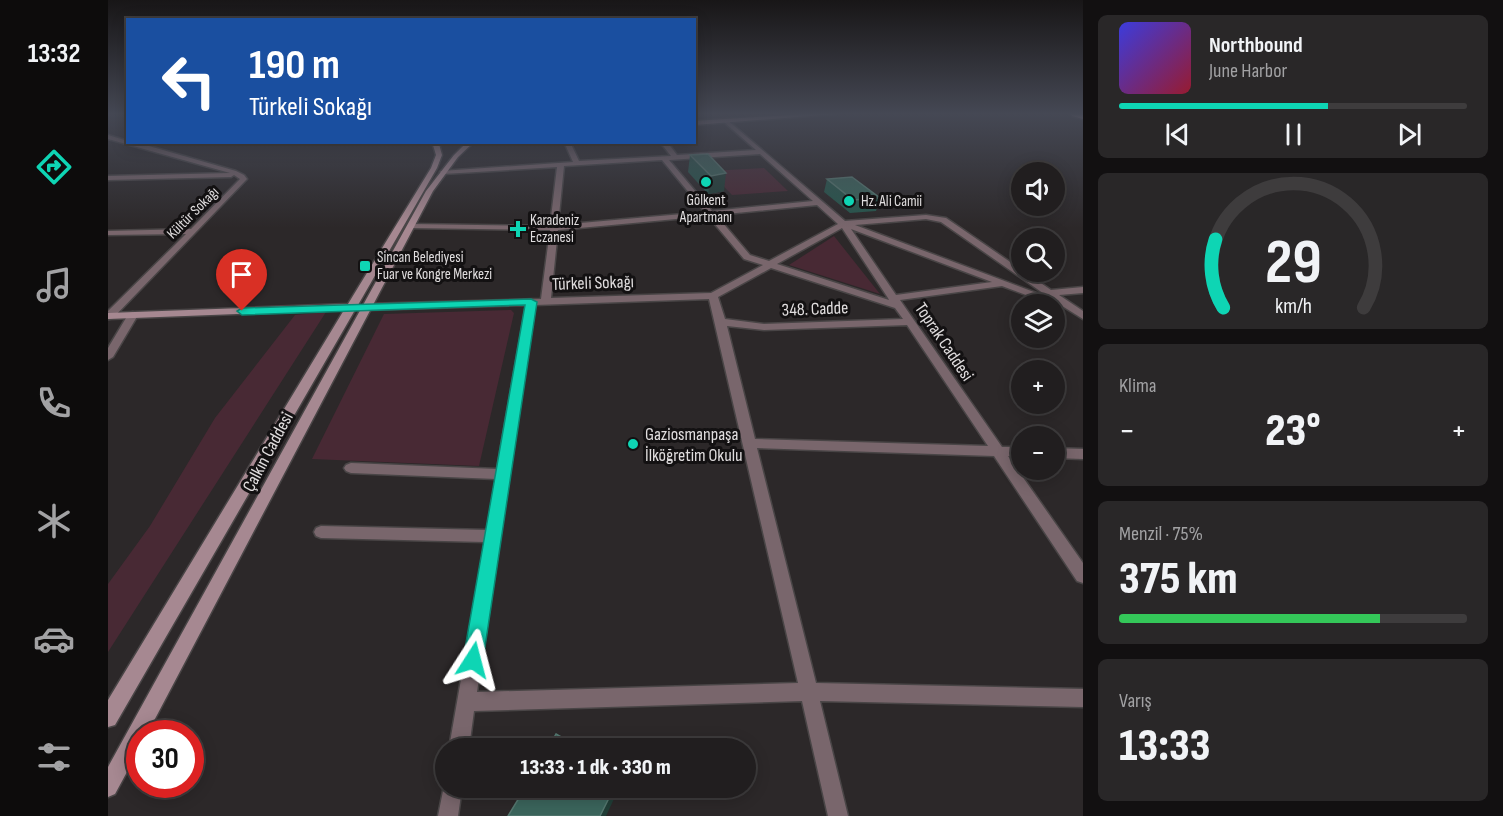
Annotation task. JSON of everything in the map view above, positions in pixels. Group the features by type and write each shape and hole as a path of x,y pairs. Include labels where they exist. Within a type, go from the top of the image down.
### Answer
{"main road":[{"name":"Çalkın Caddesi","path":"108,718 434,168 439,152"},
{"name":"Çalkın Caddesi","path":"108,787 411,226 443,172 460,152"},
{"path":"109,316 367,307"}],"street":[{"name":"Kültür Sokağı","path":"109,316 243,182 244,178 241,175 162,152"},
{"path":"572,152 577,164"},
{"name":"Toprak Caddesi","path":"667,152 709,213 740,252 768,265 896,302 1083,576"},
{"path":"443,172 760,152"},
{"path":"761,152 843,224 896,302 1005,284"},
{"path":"187,165 197,162"},
{"path":"461,738 503,474 554,228 561,165"},
{"path":"155,177 176,169"},
{"path":"108,178 241,175"},
{"path":"411,226 554,228 820,203"},
{"path":"838,816 713,296 843,224 935,218 943,220 1083,316"},
{"path":"843,224 1074,310"},
{"path":"108,233 193,231"},
{"path":"1050,293 1083,290"},
{"name":"Türkeli Sokağı","path":"367,307 713,296"},
{"path":"108,357 133,315"},
{"name":"348. Cadde","path":"721,322 764,327 910,322"},
{"path":"749,443 1011,452"},
{"path":"1065,453 1083,454"},
{"path":"351,468 503,474"},
{"path":"321,532 493,536"},
{"path":"466,702 808,692 1083,698"},
{"path":"448,816 451,798"}],"shaded area":[{"path":"764,168 788,191 732,195 709,171"},
{"path":"834,236 880,294 789,265"},
{"path":"511,310 514,313 479,466 312,459 384,314"},
{"path":"326,312 108,652 108,584 150,526 215,418 295,315"}],"building":[{"path":"708,154 726,173 711,176 690,155"},
{"path":"852,177 880,198 853,200 827,179"},
{"path":"519,798 609,798 600,816 508,816"}],"place":[{"name":"Gölkent Apartmanı","path":"706,182"},
{"name":"Hz. Ali Camii","path":"849,201"},
{"name":"Karadeniz Eczanesi","path":"518,229"},
{"name":"Sincan Belediyesi Fuar ve Kongre Merkezi","path":"365,266"},
{"name":"Gaziosmanpaşa İlköğretim Okulu","path":"633,444"}],"route":[{"path":"242,311 531,302 473,660"}]}
